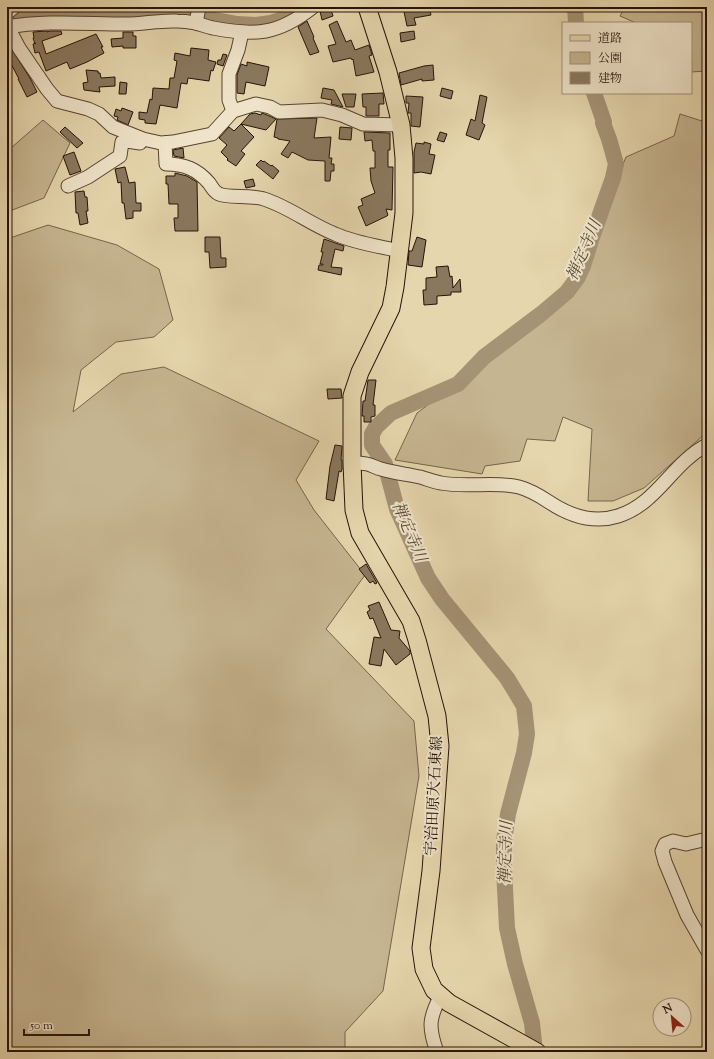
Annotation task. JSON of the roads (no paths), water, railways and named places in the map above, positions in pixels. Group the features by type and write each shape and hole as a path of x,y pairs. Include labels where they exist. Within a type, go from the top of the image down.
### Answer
{"main road":[{"name":"宇治田原大石東線","path":"367,7 388,72 401,125 404,158 404,213 391,308 360,372 352,396 354,510 360,533 411,622 437,716 440,746 431,871 422,948 424,969 434,990 449,1003 530,1048"}],"street":[{"path":"7,22 14,7"},
{"path":"7,22 127,24 198,15 212,28 242,32 264,31 277,29 290,23 313,7"},
{"path":"7,22 23,55 57,101 88,109 99,114 118,129 147,140 165,143 212,134 233,111 256,104 270,107 279,112 322,110 342,115 363,124 401,125"},
{"path":"233,111 229,100 229,74 238,50 242,32"},
{"path":"68,186 88,178 120,156 122,142 126,141 145,144 147,140"},
{"path":"165,143 166,164 176,164 187,167 200,174 214,191 220,195 263,198 335,234 366,244 400,251"},
{"path":"352,463 367,464 384,470 441,483 465,486 508,485 520,487 532,492 572,515 595,520 617,517 644,503 685,460 707,445"},
{"path":"707,839 686,844 672,841 665,844 662,851 665,862 687,915 707,950"},
{"path":"437,1052 430,1021 434,1008 441,995"}],"waterway":[{"name":"禅定寺川","path":"575,7 576,22"},
{"path":"7,21 35,17 160,15 194,16 237,24 256,25 271,23 287,18"},
{"name":"禅定寺川","path":"535,1052 532,1023 515,964 507,928 504,868 504,841 508,814 524,753 527,734 524,706 507,678 442,599 428,578 397,509 385,464 372,445 372,434 376,427 391,413 458,384 484,357 541,314 567,292 578,277 613,178 616,164 594,94"}]}
